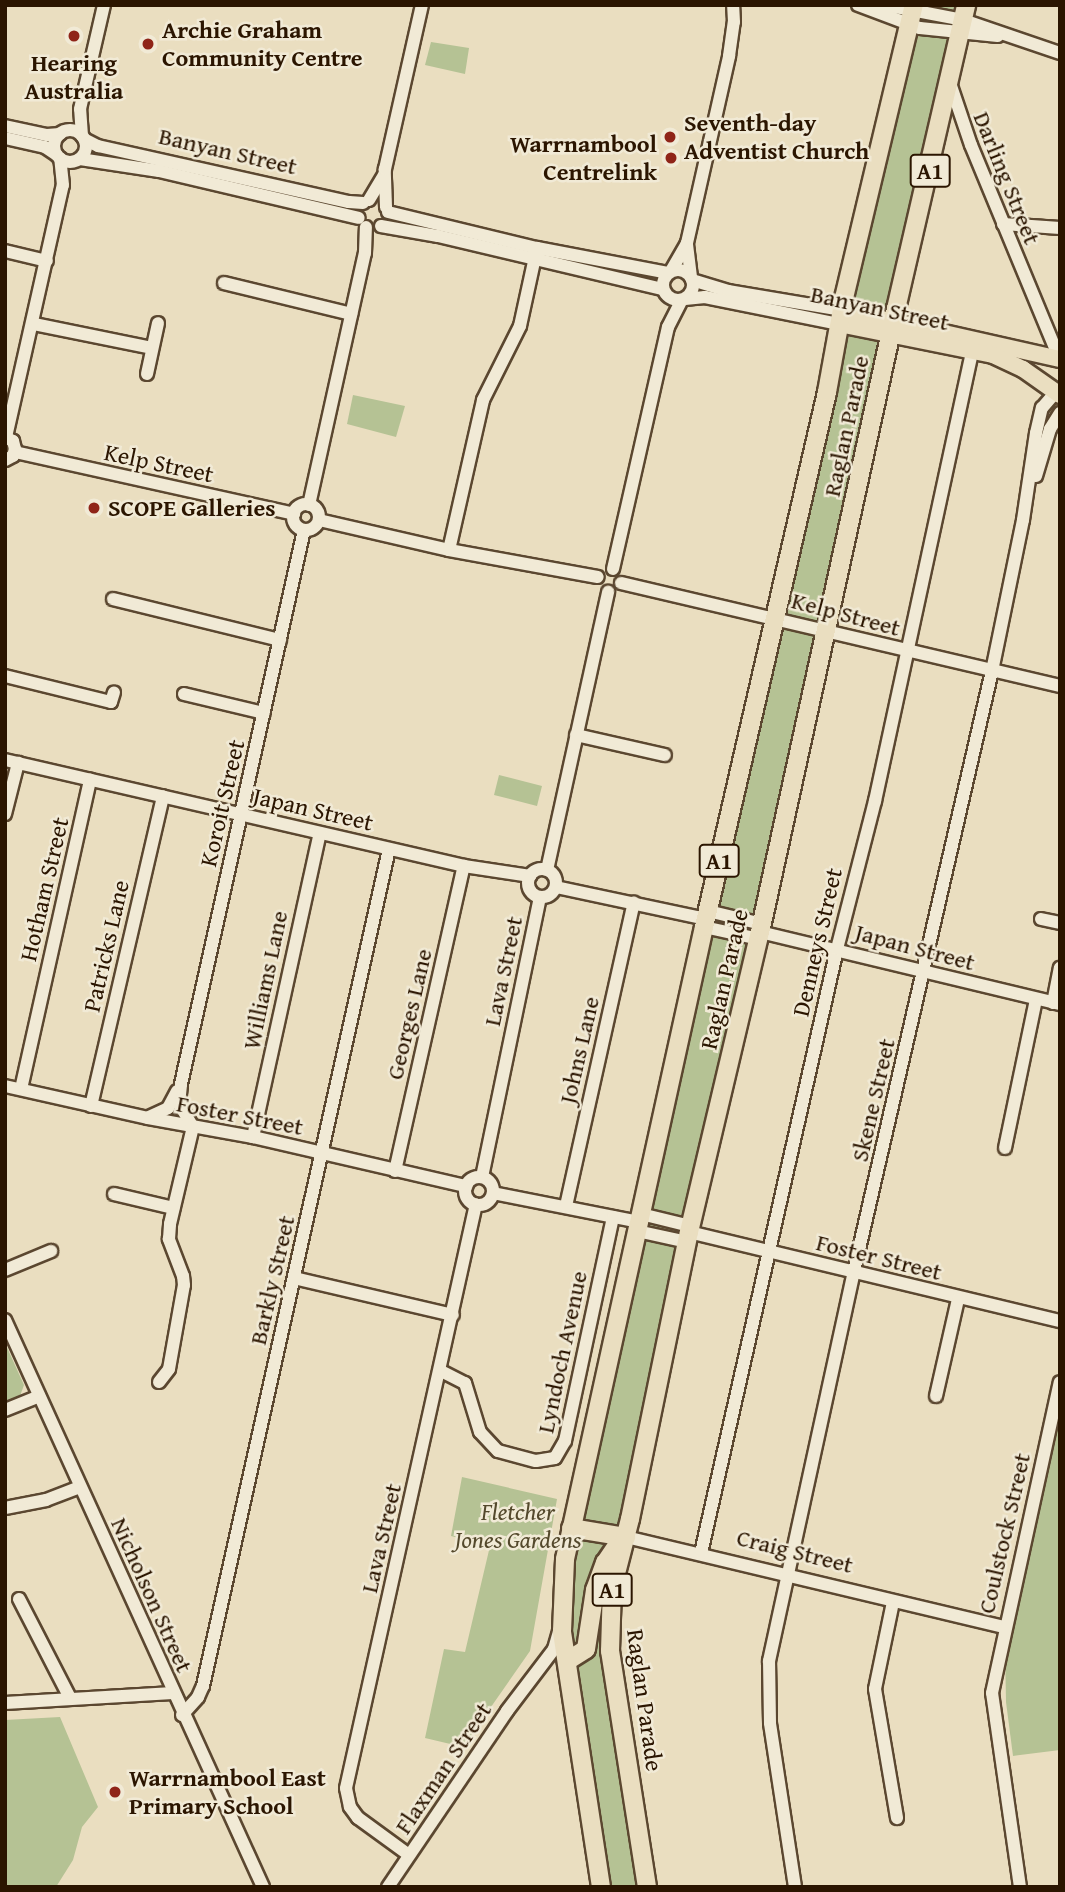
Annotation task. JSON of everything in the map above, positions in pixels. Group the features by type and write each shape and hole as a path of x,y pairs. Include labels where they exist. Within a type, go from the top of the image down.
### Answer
{"highway":[{"name":"Raglan Parade","path":"601,1887 554,1662 561,1618 562,1577 706,919 827,392 840,317 912,13"},
{"name":"Raglan Parade","path":"647,1887 609,1634 612,1589 626,1537 689,1233 760,932 892,327 963,20"},
{"name":"Craig Street","path":"571,1528 626,1537"},
{"path":"554,1662 586,1649 598,1581 609,1555 626,1537"}],"main road":[{"name":"Banyan Street","path":"840,317 974,346 1056,358"},
{"name":"Banyan Street","path":"974,346 1028,372 1059,392"},
{"path":"1028,372 1038,363 1056,358"}],"street":[{"path":"62,186 86,149 80,109 104,5"},
{"path":"309,505 371,225 387,210 384,174 422,5"},
{"path":"733,5 734,22"},
{"path":"613,569 668,327 683,299 691,292 687,243 734,22 741,5"},
{"path":"858,5 963,20 1053,51 1060,40"},
{"path":"885,5 912,13"},
{"name":"Darling Street","path":"950,83 1056,358"},
{"path":"10,456 13,441 6,437 34,324 62,186 54,144 80,109"},
{"path":"5,126 47,135 74,131 83,137"},
{"name":"Banyan Street","path":"83,137 97,146 349,202 381,201 387,210 665,292"},
{"path":"5,138 45,147 58,157 78,160"},
{"name":"Banyan Street","path":"78,160 159,171 371,225 536,254 669,272"},
{"path":"371,225 359,210 384,174"},
{"path":"1003,224 1060,228"},
{"path":"668,327 663,280 687,243"},
{"path":"5,251 47,261"},
{"path":"449,550 483,400 520,326 536,254"},
{"path":"669,272 682,270 691,278"},
{"name":"Banyan Street","path":"691,278 728,291 840,317"},
{"path":"224,283 351,314"},
{"path":"665,292 683,299"},
{"name":"Banyan Street","path":"683,299 705,297 840,317"},
{"path":"147,374 158,323"},
{"path":"34,324 152,348"},
{"name":"Denneys Street","path":"701,1553 837,948 875,801 974,346"},
{"name":"Skene Street","path":"795,1887 770,1723 769,1661 786,1573 854,1271 992,671 1023,520 1042,391 1028,372"},
{"name":"Skene Street","path":"1040,416 1045,404 1059,392"},
{"name":"Skene Street","path":"1023,520 1047,438 1060,413"},
{"name":"Kelp Street","path":"10,456 294,514"},
{"path":"309,505 317,510 319,520 313,528 304,530 294,522 294,514 299,506 309,505"},
{"path":"319,520 449,550 598,578"},
{"name":"Koroit Street","path":"193,1127 179,1104 181,1084 304,530"},
{"path":"613,569 618,572 621,583 618,589 608,592 601,588 598,578 603,571 613,569"},
{"name":"Kelp Street","path":"621,583 1060,686"},
{"path":"547,870 608,592"},
{"path":"113,599 280,640"},
{"path":"5,676 111,702 114,692"},
{"path":"184,695 264,713"},
{"path":"576,735 665,755"},
{"path":"5,814 12,762"},
{"name":"Japan Street","path":"12,762 464,866 530,877"},
{"name":"Hotham Street","path":"21,1089 90,780"},
{"name":"Patricks Lane","path":"91,1106 163,796"},
{"name":"Williams Lane","path":"253,1137 320,833"},
{"name":"Barkly Street","path":"182,1715 198,1697 203,1686 389,849"},
{"name":"Georges Lane","path":"395,1171 464,866"},
{"path":"547,870 555,877 556,887 549,896 540,897 529,888 530,877 535,871 547,870"},
{"name":"Japan Street","path":"556,887 837,948 1056,1003"},
{"name":"Lava Street","path":"482,1177 540,897"},
{"name":"Johns Lane","path":"566,1206 634,903"},
{"path":"1041,919 1060,923"},
{"path":"1056,1003 1060,968"},
{"path":"1005,1148 1036,999"},
{"name":"Koroit Street","path":"148,1118 168,1108 181,1084"},
{"name":"Foster Street","path":"5,1086 148,1118 253,1137 466,1186"},
{"path":"159,1382 169,1369 184,1285 169,1239 173,1208 193,1127"},
{"path":"482,1177 490,1183 493,1193 485,1203 476,1204 468,1199 466,1186 472,1179 482,1177"},
{"path":"493,1193 639,1222"},
{"path":"114,1194 173,1208"},
{"name":"Lava Street","path":"409,1855 358,1818 348,1801 346,1788 441,1371 476,1204"},
{"name":"Lyndoch Avenue","path":"441,1371 465,1383 480,1432 498,1451 536,1461 555,1458 565,1441 613,1217"},
{"name":"Foster Street","path":"639,1222 1060,1321"},
{"path":"5,1270 51,1251"},
{"path":"294,1278 453,1315"},
{"path":"936,1396 958,1299"},
{"name":"Nicholson Street","path":"5,1320 262,1887"},
{"name":"Coulstock Street","path":"1020,1887 992,1693 1060,1382"},
{"path":"5,1410 39,1396"},
{"path":"5,1508 46,1500 80,1488"},
{"name":"Craig Street","path":"626,1537 1005,1627"},
{"path":"19,1599 70,1698"},
{"path":"893,1602 875,1689 897,1818"},
{"name":"Flaxman Street","path":"388,1887 534,1675 554,1662"},
{"path":"5,1703 173,1693"}],"green space":[{"path":"914,5 966,5 610,1604 647,1887 601,1887 561,1595"},
{"path":"431,42 469,48 465,74 425,65"},
{"path":"353,395 405,406 396,437 347,424"},
{"path":"499,775 542,786 537,806 494,795"},
{"path":"5,1343 24,1385 20,1396 6,1402"},
{"path":"1060,1402 1060,1750 1013,1756 1006,1702 1005,1647"},
{"name":"Fletcher Jones Gardens","path":"462,1477 557,1499 530,1651 463,1747 425,1738 444,1649 465,1652 490,1546 451,1536"},
{"path":"60,1717 98,1807 82,1827 73,1860 56,1887 5,1887 5,1720"}],"place":[{"name":"Hearing Australia","path":"74,36"},
{"name":"Archie Graham Community Centre","path":"148,44"},
{"name":"Seventh-day Adventist Church","path":"670,137"},
{"name":"Warrnambool Centrelink","path":"671,158"},
{"name":"SCOPE Galleries","path":"94,508"},
{"name":"Warrnambool East Primary School","path":"115,1792"}]}
